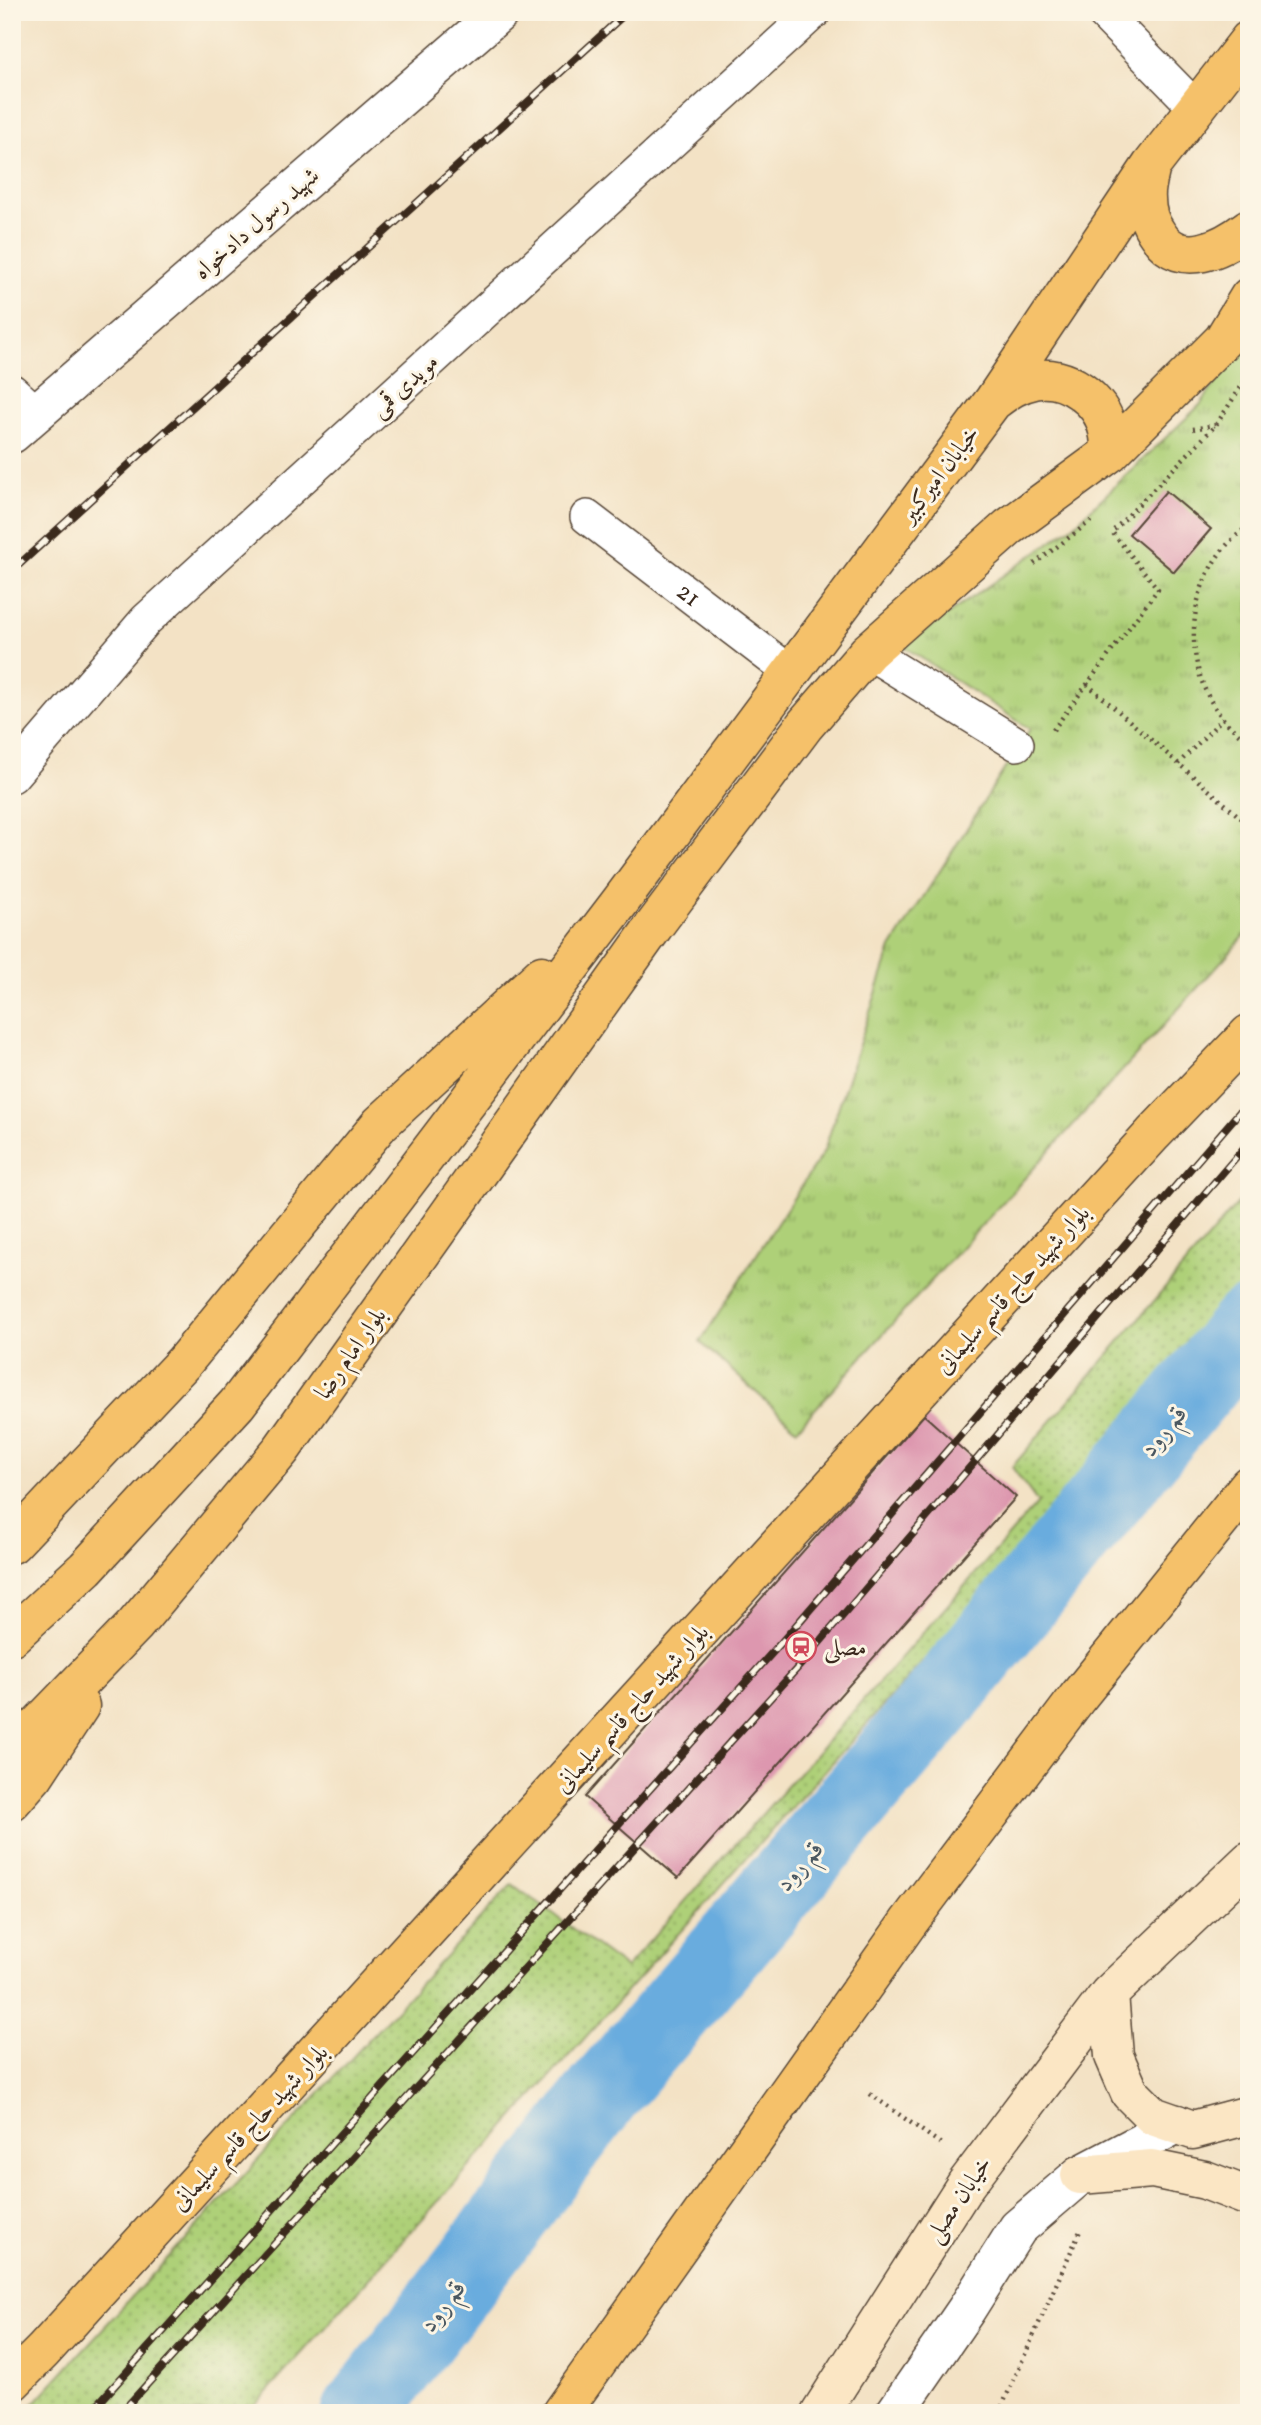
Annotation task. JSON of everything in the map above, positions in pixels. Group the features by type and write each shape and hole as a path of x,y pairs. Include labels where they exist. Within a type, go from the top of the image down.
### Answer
{"main road":[{"name":"خیابان امیرکبیر","path":"620,902 994,400 1151,166 1249,40"},
{"path":"1151,166 1146,198 1150,223 1163,244 1181,253 1203,253 1229,243 1249,228"},
{"path":"868,652 1009,527 1110,453 1223,340 1249,297"},
{"path":"994,400 1013,387 1036,379 1059,381 1082,391 1098,407 1108,429 1110,453"},
{"name":"بلوار امام رضا","path":"12,1752 135,1625 281,1450 654,926 805,725 868,652"},
{"path":"12,1544 184,1362 380,1124 620,902"},
{"path":"12,1636 86,1568 237,1404 620,902"},
{"name":"بلوار شهید حاج قاسم سلیمانی","path":"12,2382 28,2353 1153,1133 1249,1034"},
{"path":"561,2413 908,1923 1077,1698 1249,1485"},
{"path":"12,1801 34,1776 135,1625"},
{"name":"خیابان مصلی","path":"820,2413 966,2184 1109,1994 1249,1861"},
{"path":"1109,1994 1114,2056 1130,2093 1153,2116 1185,2127 1249,2190"},
{"path":"1185,2127 1249,2115"},
{"path":"1080,2175 1152,2169 1205,2180 1249,2197"}],"street":[{"name":"شهید رسول دادخواه","path":"20,413 500,12"},
{"name":"مویدی قمی","path":"12,776 146,620 814,12"},
{"path":"1102,12 1196,108"},
{"name":"21","path":"587,517 790,671"},
{"path":"868,652 1017,744"},
{"path":"895,2413 1018,2228 1080,2175 1185,2127"}],"path":[{"path":"1017,744 1037,752 1158,589 1112,532 1216,425 1249,375"},
{"path":"1249,526 1220,554 1204,579 1195,607 1192,636 1197,666 1207,693 1223,718 1249,741"},
{"path":"1087,684 1249,825"},
{"path":"1178,764 1223,718"},
{"path":"999,2413 1080,2230"}],"green space":[{"path":"1249,336 1249,931 797,1429 700,1342 824,1151 891,948 1030,729 903,646 1073,526 1200,405"},
{"path":"1249,1190 1249,1292 1095,1470 248,2413 25,2413 512,1884 626,1968 1038,1503 1012,1467"}],"building":[{"path":"1166,491 1211,529 1174,572 1129,534"},
{"name":"مصلی","path":"924,1415 1016,1497 678,1878 585,1797"}],"waterway":[{"name":"قم رود","path":"360,2413 602,2095 937,1704 1249,1325"}],"railway":[{"path":"12,571 627,12"},
{"path":"90,2413 780,1644 1249,1101"},
{"path":"121,2413 802,1663 1249,1142"}],"place":[{"name":"مصلی","path":"801,1647"}]}
